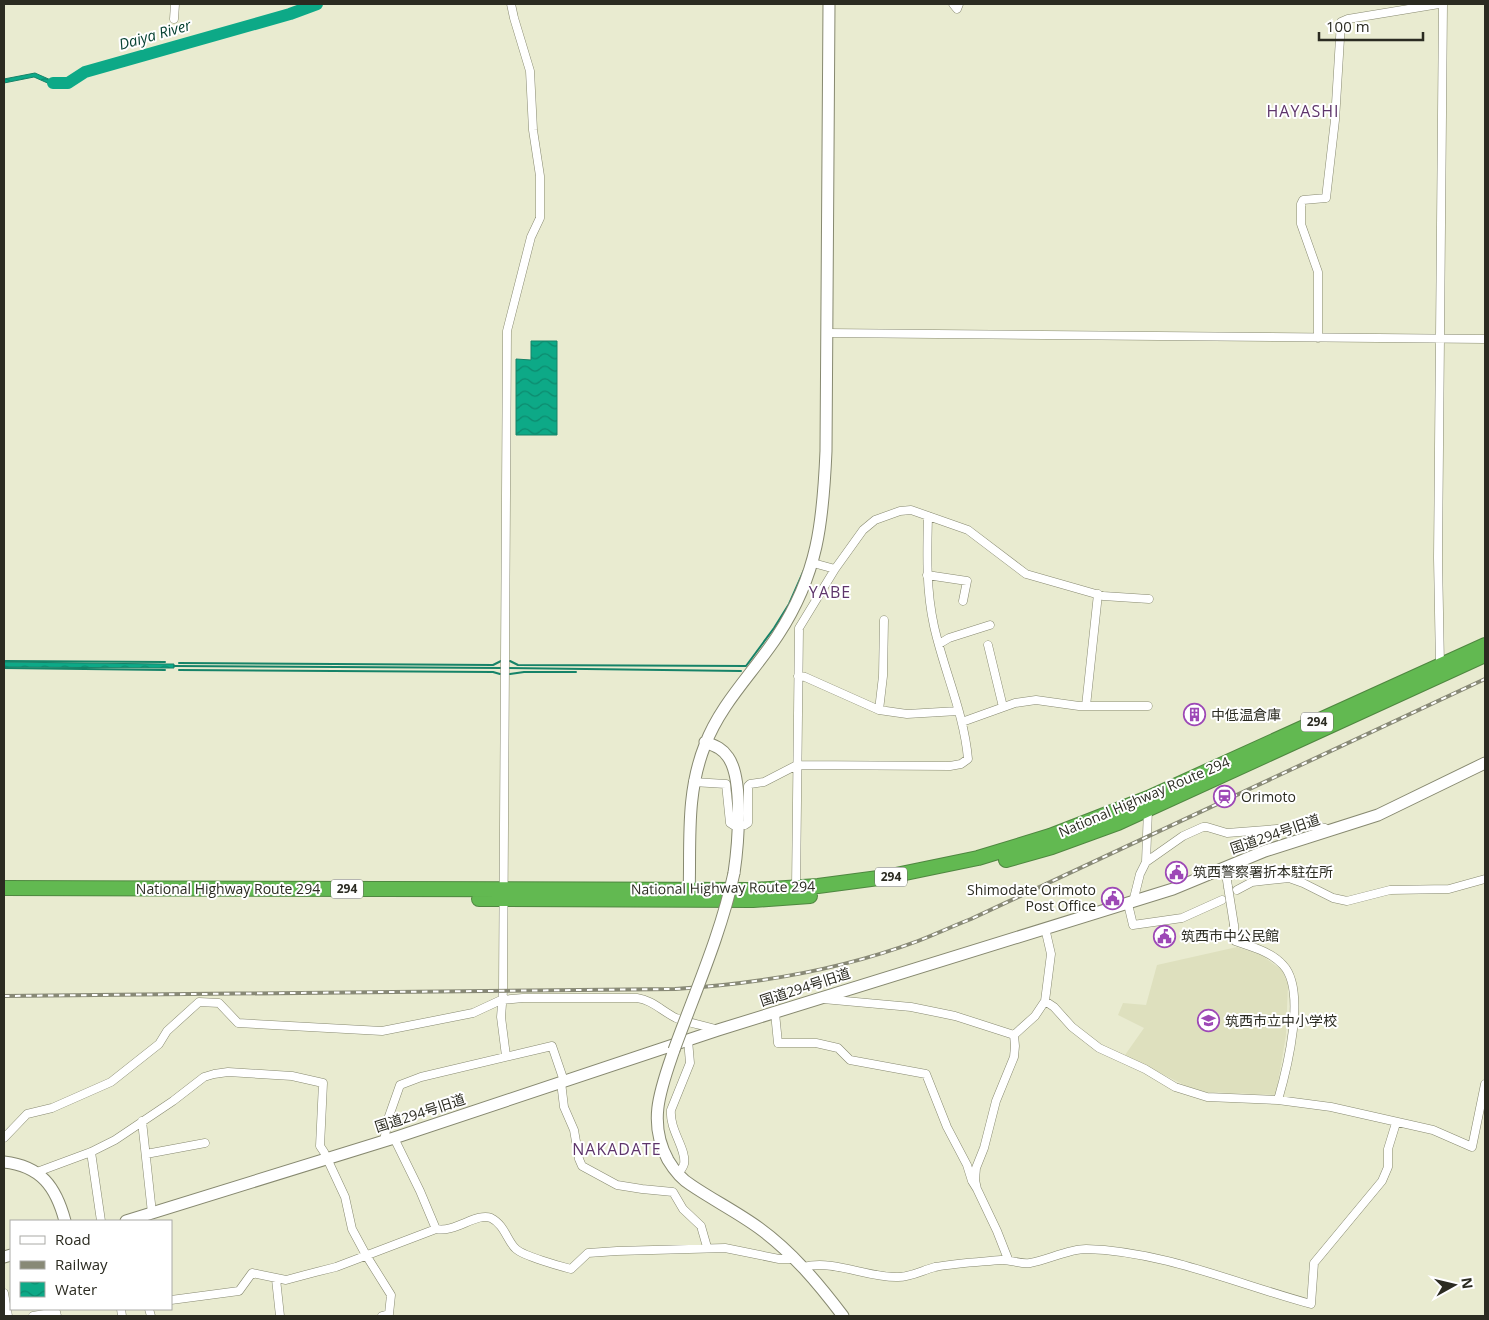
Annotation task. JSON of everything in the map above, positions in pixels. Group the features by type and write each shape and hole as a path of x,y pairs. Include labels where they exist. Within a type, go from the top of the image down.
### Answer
{"highway":[{"name":"National Highway Route 294","path":"690,895 753,900 796,898 857,891 919,881 980,867 1091,834 1148,804 1485,644"},
{"name":"National Highway Route 294","path":"4,888 690,895 796,888 886,878 978,858 1148,804 1485,655"},
{"name":"National Highway Route 294","path":"4,897 503,894"}],"street":[{"path":"174,19 175,4"},
{"path":"506,1056 501,1016 503,991 507,331 531,237 540,218 540,176 533,130 530,71 511,4"},
{"path":"690,895 691,797 693,782 705,742 724,708 778,636 800,596 813,563 822,521 826,451 829,4"},
{"path":"953,4 957,9 959,4"},
{"path":"1318,338 1318,272 1301,224 1301,204 1303,200 1326,198 1335,120 1341,22 1348,19 1441,4 1438,558 1440,666"},
{"path":"826,333 1485,339"},
{"path":"796,888 799,628 835,569 863,530 875,520 900,511 911,510 968,530 1026,574 1098,594 1149,599"},
{"path":"745,825 748,823 748,786 764,782 797,765 950,766 961,764 968,759 962,722 934,627 927,575 928,516"},
{"path":"813,563 835,569"},
{"path":"927,575 966,581 963,601"},
{"path":"1086,706 1098,594"},
{"path":"879,710 883,676 884,620"},
{"path":"939,644 949,638 990,625"},
{"path":"988,645 1002,707"},
{"path":"798,676 805,677 879,710 907,714 958,711"},
{"path":"962,722 1015,702 1036,700 1086,706 1148,706"},
{"path":"705,742 722,750 729,757 737,779 738,839 734,873 729,897 658,1100 656,1126 663,1152 678,1174 689,1184 758,1228 799,1263 826,1293 843,1316"},
{"name":"国道294号旧道","path":"131,1220 146,1217 389,1140 718,1030 1130,903 1194,881 1265,851 1361,822 1396,808 1485,763"},
{"path":"693,782 726,784 730,823 733,825"},
{"path":"1148,804 1146,862 1130,903 1133,925 1182,918 1222,900"},
{"path":"1146,862 1183,836 1203,827 1227,833 1315,826 1325,828 1328,831"},
{"path":"1225,867 1235,941 1271,954 1284,966 1293,985 1294,1012 1291,1049 1278,1100"},
{"path":"1237,890 1252,882 1289,878 1304,883 1332,898 1347,900 1390,890 1449,889 1485,879"},
{"path":"1014,1035 1035,1016 1044,1001 1051,954 1045,928"},
{"path":"4,1138 27,1114 52,1108 111,1082 160,1044 167,1031 199,1002 219,1003 238,1023 382,1031 473,1013 502,1000 523,998 645,999 677,1018 718,1030"},
{"path":"818,999 911,1007 955,1016 1014,1035"},
{"path":"1044,1001 1054,1007 1072,1027 1099,1048 1146,1069 1174,1087 1207,1097 1278,1100 1331,1107 1433,1130 1472,1147 1485,1084"},
{"path":"775,1013 778,1043 807,1043 830,1046 838,1048 850,1060 926,1074 947,1127 967,1165 1008,1259"},
{"path":"976,1189 976,1168 984,1148 996,1101 1014,1057 1014,1035"},
{"path":"678,1174 684,1163 683,1154 670,1117 690,1062 688,1040"},
{"path":"436,1229 420,1190 389,1140 388,1119 400,1085 421,1077 552,1046 563,1081 564,1107 574,1130 578,1159 582,1166 617,1185 673,1192 683,1209 701,1226 707,1247"},
{"path":"37,1172 91,1152 115,1140 204,1077 228,1072 292,1076 323,1083 320,1146 345,1197 352,1229 366,1255 392,1295 389,1314 382,1316"},
{"path":"142,1121 146,1154 146,1217"},
{"path":"172,1300 239,1292 252,1273 286,1280 366,1255 436,1229 445,1231 480,1217 490,1217 498,1222 516,1249 555,1265 571,1268 588,1253 707,1247 725,1248 799,1263 830,1266 886,1277 898,1277 934,1268 1008,1259 1028,1264 1083,1249 1148,1256 1311,1304 1314,1263 1382,1181 1388,1167 1388,1149 1396,1123"},
{"path":"146,1154 205,1143"},
{"path":"91,1152 101,1220"},
{"path":"4,1162 37,1172 51,1187 58,1199 65,1220"},
{"path":"276,1279 280,1316"},
{"path":"4,1293 8,1316"},
{"path":"33,1316 56,1312"}],"shaded area":[{"name":"筑西市立中小学校","path":"1237,947 1261,955 1282,970 1288,984 1286,1035 1276,1095 1205,1092 1186,1086 1125,1055 1144,1028 1118,1015 1123,1003 1146,1005 1157,965"}],"water":[{"path":"35,73 53,81 68,81 69,86 52,85 34,77 4,83 4,79"},
{"path":"531,341 557,341 557,435 516,435 516,359 531,360"},
{"path":"4,662 174,664 174,668 4,667"}],"waterway":[{"name":"Daiya River","path":"53,83 68,83 85,72 290,14 317,4"},
{"path":"510,661 518,665 746,666 789,604 804,570"},
{"path":"4,661 165,662"},
{"path":"179,663 493,665 501,661"},
{"path":"174,666 502,668"},
{"path":"4,668 165,670"},
{"path":"508,668 741,671"},
{"path":"179,670 493,672 500,674"},
{"path":"510,674 524,672 576,672"}],"railway":[{"path":"4,996 675,989 767,979 828,968 889,951 971,919 1485,679"}],"place":[{"name":"中低温倉庫","path":"1195,715"},
{"name":"Orimoto","path":"1225,797"},
{"name":"筑西警察署折本駐在所","path":"1177,872"},
{"name":"Shimodate Orimoto Post Office","path":"1112,898"},
{"name":"筑西市中公民館","path":"1165,936"},
{"name":"筑西市立中小学校","path":"1209,1021"}],"district":[{"name":"HAYASHI","path":"1303,111"},
{"name":"YABE","path":"830,592"},
{"name":"NAKADATE","path":"617,1149"}]}
